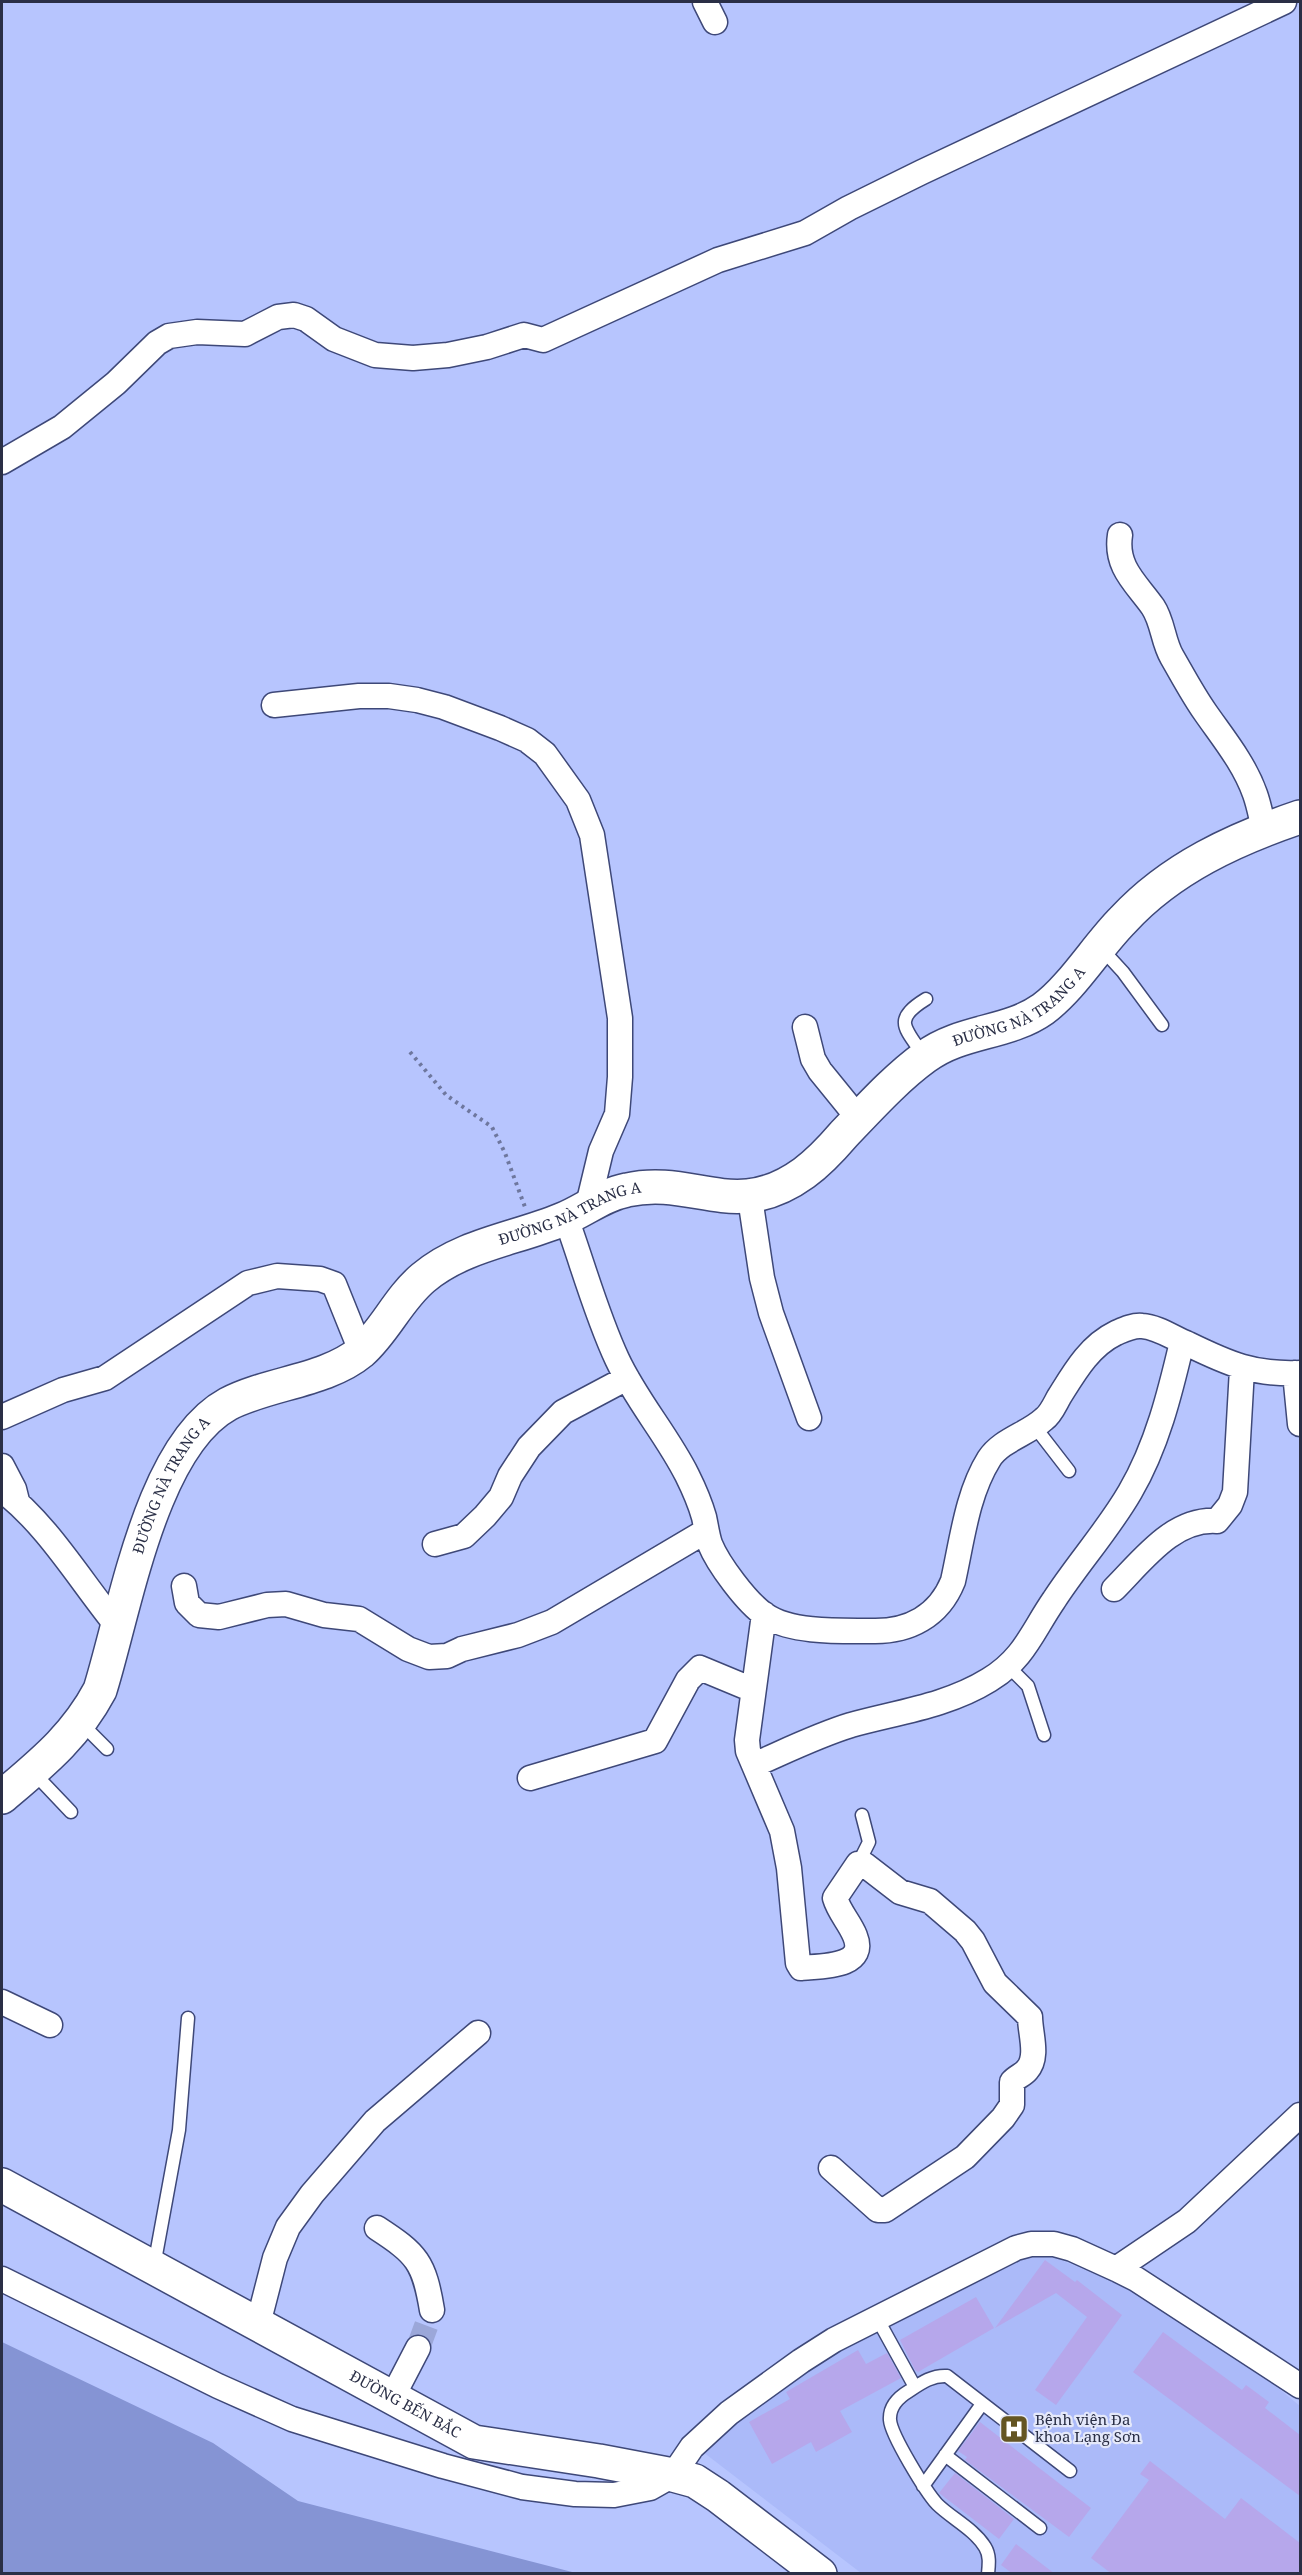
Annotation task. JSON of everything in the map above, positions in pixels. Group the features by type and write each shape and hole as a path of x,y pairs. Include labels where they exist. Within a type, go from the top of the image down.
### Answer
{"street":[{"path":"2,462 62,428 169,336 197,332 245,334 278,317 294,315 306,318 334,339 375,355 413,358 448,356 488,347 524,335 543,340 718,260 805,233 849,208 922,172 1284,2"},
{"path":"1120,535 1118,546 1121,561 1134,584 1153,607 1170,655 1203,710 1230,746 1245,773 1255,794 1264,829"},
{"path":"274,705 359,696 389,696 444,706 527,740 545,753 579,800 587,818 596,857 620,1018 621,1039 617,1114 577,1212 616,1358 675,1452 697,1498 706,1531 718,1558 738,1586 764,1614 776,1621 818,1630 891,1632 911,1626 933,1612 947,1595 953,1581 977,1482 991,1457 1010,1441 1035,1427 1047,1417 1094,1347 1107,1337 1140,1326 1156,1329 1242,1369 1298,1373 1300,1424"},
{"name":"ĐƯỜNG NÀ TRANG A","path":"2,1797 81,1723 100,1690 159,1493 174,1460 205,1419 235,1400 344,1363 361,1352 379,1332 408,1292 443,1263 488,1243 533,1231 577,1212 610,1194 630,1189 653,1188 750,1198 770,1192 806,1172 925,1057 953,1040 1023,1020 1043,1009 1134,908 1167,879 1235,841 1300,817"},
{"path":"805,1027 813,1059 819,1071 859,1119"},
{"path":"750,1198 765,1290 808,1418"},
{"path":"2,1417 63,1390 105,1378 248,1283 277,1276 320,1279 334,1284 361,1352"},
{"path":"754,1765 842,1728 938,1704 987,1681 1009,1667 1020,1656 1053,1601 1130,1492 1150,1452 1171,1389 1182,1342"},
{"path":"1114,1589 1174,1531 1204,1520 1217,1521 1230,1505 1236,1492 1242,1369"},
{"path":"435,1544 464,1536 485,1516 501,1497 510,1476 529,1447 563,1412 627,1378"},
{"path":"2,1466 14,1489 9,1496 38,1524 118,1628"},
{"path":"184,1586 187,1603 199,1615 219,1617 267,1605 286,1604 324,1615 359,1619 408,1649 429,1657 447,1656 462,1649 518,1635 552,1622 706,1531"},
{"path":"764,1614 747,1740 754,1765 782,1831 790,1878 798,1963 801,1968 841,1964 856,1955 856,1937 835,1898 858,1864 865,1865 900,1892 930,1901 965,1931 973,1941 995,1983 1030,2017 1034,2055 1026,2072 1012,2082 1012,2105 965,2157 885,2210 878,2210 831,2168"},
{"path":"530,1778 655,1741 688,1680 700,1668 753,1690"},
{"path":"2,2002 50,2025"},
{"path":"258,2324 266,2286 288,2227 312,2194 375,2121 477,2033"},
{"path":"1116,2269 1187,2221 1300,2115"},
{"name":"ĐƯỜNG BẾN BẮC","path":"2,2185 474,2442 673,2475 695,2481 820,2574"},
{"path":"376,2228 404,2246 416,2258 428,2283 432,2310"},
{"path":"2,2279 218,2386 291,2419 443,2466 522,2487 575,2494 614,2495 650,2488 673,2475 692,2447 729,2413 801,2361 834,2340 877,2318 1016,2248 1031,2244 1054,2244 1072,2249 1136,2279 1298,2382"},
{"path":"392,2398 418,2348"}],"lane":[{"path":"1099,947 1123,972 1162,1025"},
{"path":"925,1057 906,1029 904,1019 909,1010 926,999"},
{"path":"1035,1427 1069,1471"},
{"path":"1009,1667 1028,1686 1044,1735"},
{"path":"81,1723 107,1749"},
{"path":"32,1771 71,1812"},
{"path":"858,1864 869,1842 862,1815"},
{"path":"154,2267 179,2130 188,2018"},
{"path":"877,2318 915,2387"},
{"path":"988,2574 989,2557 985,2546 937,2503 923,2486 894,2432 890,2419 891,2409 898,2398 936,2375 947,2376 1070,2470"},
{"path":"923,2486 982,2404"},
{"path":"945,2455 1040,2528"}],"path":[{"path":"410,1052 446,1095 492,1127 505,1153 533,1231"}],"shaded area":[{"name":"Bệnh viện Đa khoa Lạng Sơn","path":"1042,2252 1144,2295 1241,2358 1300,2406 1300,2573 861,2573 703,2452 758,2400 842,2348 905,2314 1026,2257"},
{"path":"2,2342 213,2443 298,2501 576,2573 2,2573"}],"building":[{"path":"1045,2260 1075,2282 1077,2280 1122,2315 1056,2405 1035,2390 1087,2317 1056,2293 995,2328"},
{"path":"976,2297 994,2328 918,2372 915,2370 900,2340"},
{"path":"1163,2332 1242,2390 1246,2385 1269,2402 1265,2408 1300,2435 1300,2496 1133,2372"},
{"path":"858,2350 866,2364 887,2353 901,2378 840,2411 852,2432 816,2452 811,2442 772,2464 749,2422 790,2399 786,2392"},
{"path":"980,2422 1091,2508 1069,2537 965,2460 967,2457 958,2451"},
{"path":"1150,2461 1225,2519 1241,2498 1300,2543 1300,2574 1112,2574 1091,2558 1149,2480 1140,2474"},
{"path":"955,2473 1014,2519 999,2539 939,2493"},
{"path":"1016,2544 1055,2574 1013,2574 1001,2565"}],"tunnel":[{"path":"418,2348 432,2310"}],"place":[{"name":"Bệnh viện Đa khoa Lạng Sơn","path":"1014,2429"}]}
